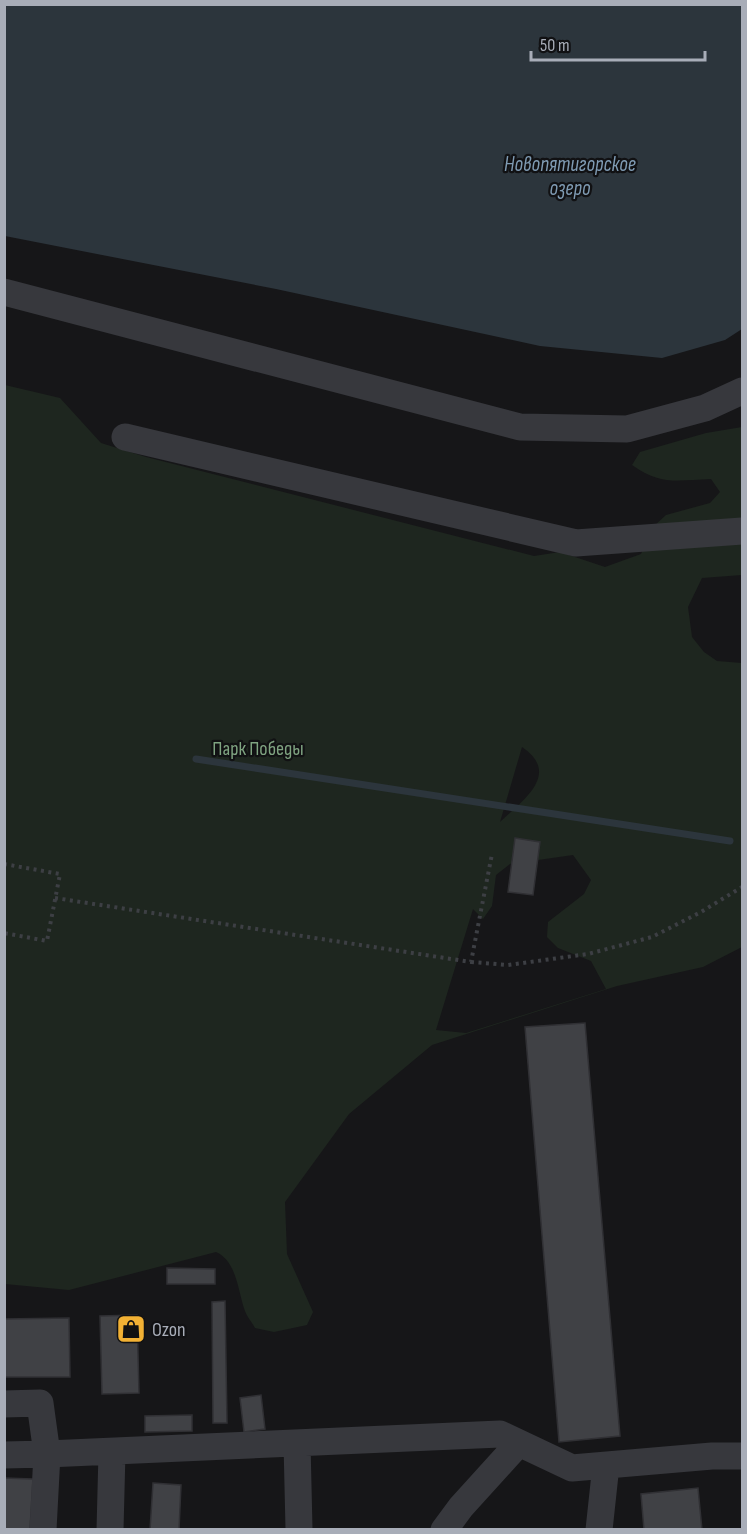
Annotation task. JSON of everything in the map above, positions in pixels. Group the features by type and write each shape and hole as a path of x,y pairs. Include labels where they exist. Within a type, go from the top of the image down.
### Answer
{"street":[{"path":"4,292 520,427 627,429 705,408 742,391"},
{"path":"125,437 576,543 742,531"},
{"path":"4,1404 40,1403 47,1454 43,1530"},
{"path":"4,1455 500,1434 573,1468 712,1456 742,1456"},
{"path":"297,1443 300,1529"},
{"path":"444,1530 461,1507 519,1443"},
{"path":"110,1530 112,1452"},
{"path":"600,1530 606,1465"}],"path":[{"path":"471,962 492,854"},
{"path":"4,864 60,874 47,941 4,933"},
{"path":"55,898 471,962 508,965 588,954 652,937 701,912 742,887"}],"green space":[{"name":"Парк Победы","path":"5,385 60,398 101,443 146,457 534,556 560,552 605,567 641,554 654,526 666,515 710,503 720,492 711,479 679,481 661,479 642,472 632,465 640,452 706,433 742,427 742,575 702,578 688,607 692,637 704,652 717,661 742,663 742,947 703,967 617,986 432,1045 349,1114 285,1202 287,1254 313,1312 307,1325 274,1332 255,1328 245,1311 233,1270 223,1256 216,1252 69,1290 5,1284","holes":["522,747 533,757 539,767 538,777 527,796 500,822","573,855 591,880 584,894 548,922 547,937 558,948 591,961 606,989 466,1033 436,1030 473,909 483,919 492,906 496,875 510,864"]}],"water":[{"name":"Новопятигорское озеро","path":"4,5 742,5 742,329 725,340 662,358 540,346 276,289 5,236"}],"building":[{"path":"515,838 540,842 533,895 508,892"},
{"path":"585,1023 620,1436 559,1442 525,1027"},
{"path":"167,1268 215,1269 215,1284 167,1284"},
{"path":"225,1301 227,1423 213,1423 212,1302"},
{"path":"137,1315 139,1393 102,1394 100,1316"},
{"path":"69,1318 70,1377 4,1377 4,1319"},
{"path":"261,1395 265,1429 244,1432 240,1398"},
{"path":"192,1415 192,1431 145,1432 145,1416"},
{"path":"4,1478 33,1479 30,1530 4,1530"},
{"path":"153,1483 181,1485 179,1530 150,1530"},
{"path":"698,1488 702,1530 644,1530 641,1494"}],"waterway":[{"path":"196,759 730,841"}],"place":[{"name":"Ozon","path":"131,1329"}]}
